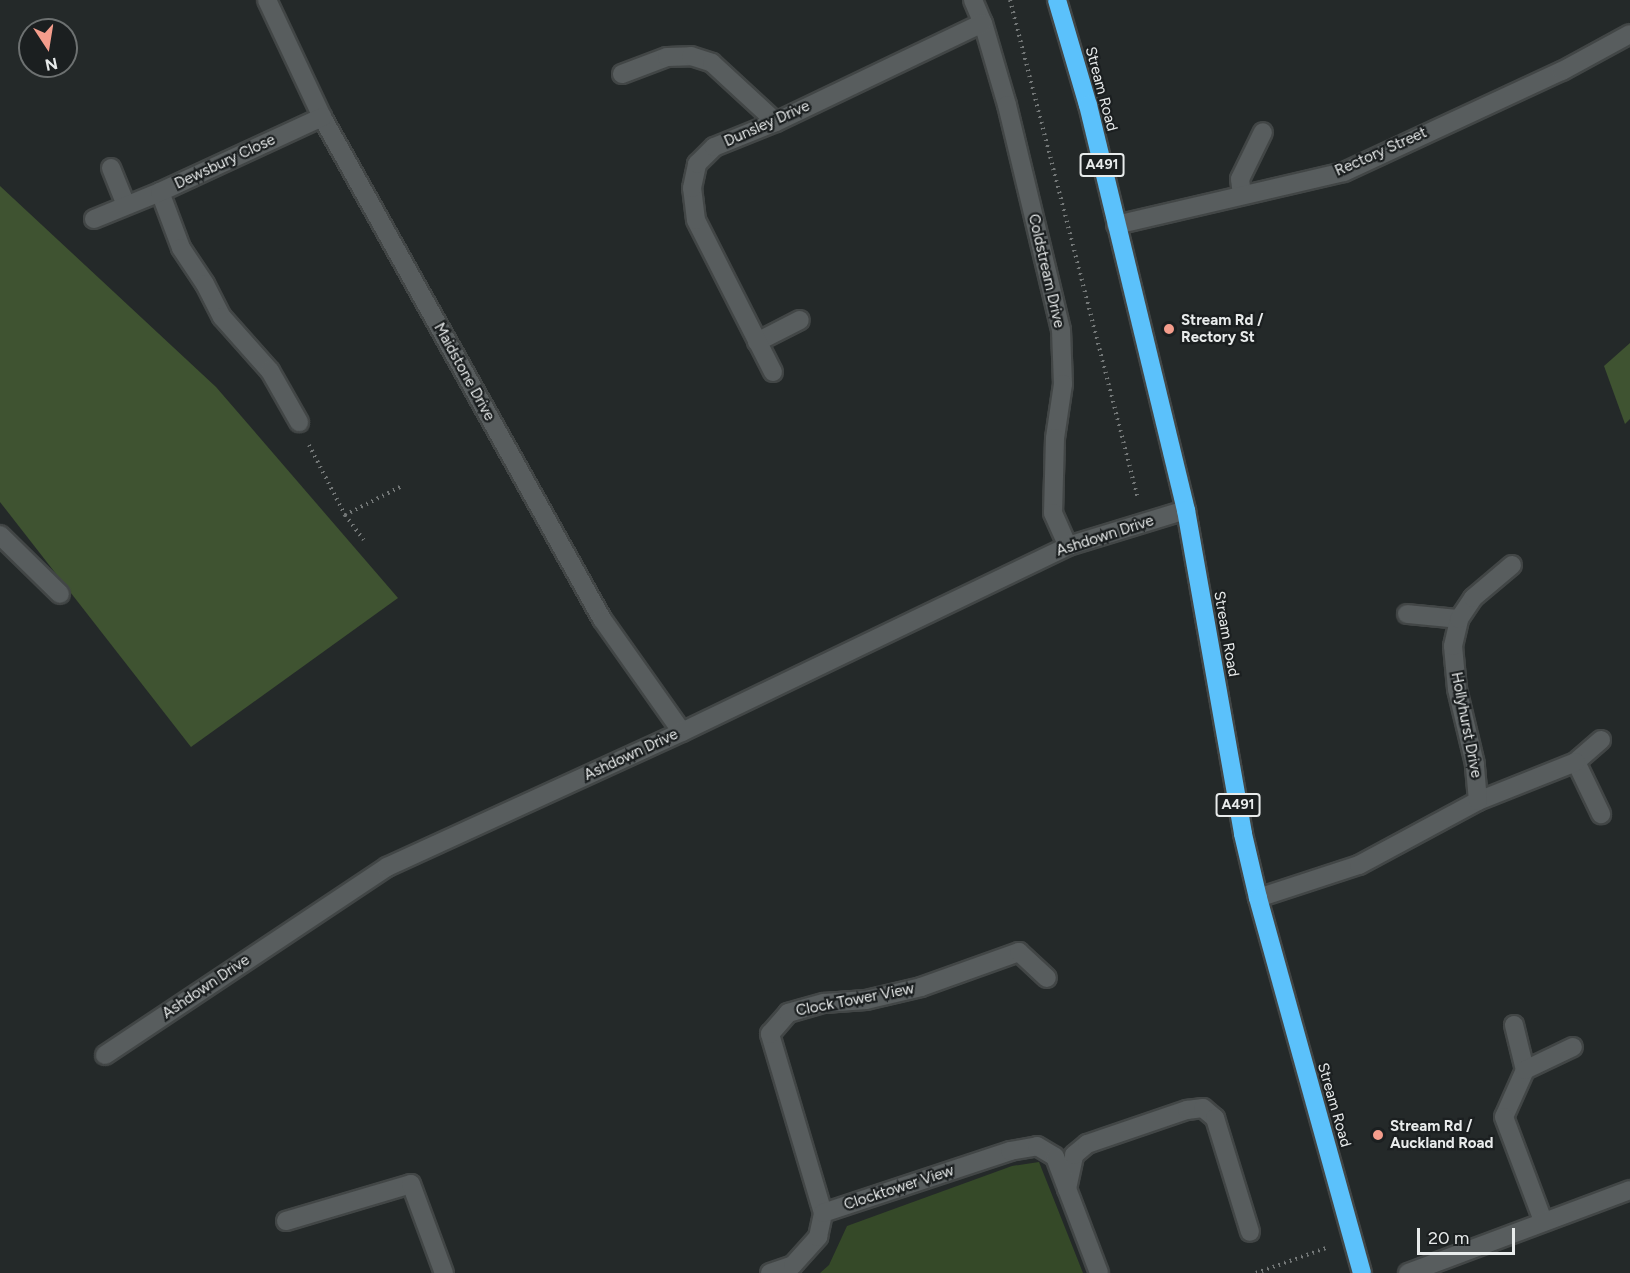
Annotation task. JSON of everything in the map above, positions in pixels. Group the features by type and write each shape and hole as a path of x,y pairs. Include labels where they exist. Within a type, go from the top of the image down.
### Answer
{"highway":[{"name":"Stream Road","path":"1057,0 1088,105 1186,510 1243,834 1258,898 1362,1273"}],"street":[{"name":"Maidstone Drive","path":"267,0 322,117 602,619 682,732"},
{"name":"Coldstream Drive","path":"973,0 983,23 1007,105 1061,330 1063,384 1055,438 1053,513 1068,546"},
{"name":"Dunsley Drive","path":"773,372 696,220 692,188 697,164 714,147 776,122 983,23"},
{"name":"Rectory Street","path":"1116,225 1344,172 1562,71 1630,34"},
{"path":"622,74 668,57 691,56 712,63 776,122"},
{"name":"Dewsbury Close","path":"94,219 160,192 322,117"},
{"path":"1242,195 1240,179 1263,132"},
{"path":"111,168 126,205"},
{"path":"160,192 181,248 206,284 222,317 270,370 299,422"},
{"path":"757,342 800,320"},
{"name":"Ashdown Drive","path":"105,1055 387,867 682,732 1068,546 1186,510"},
{"path":"0,535 60,594"},
{"name":"Hollyhurst Drive","path":"1478,801 1475,764 1456,678 1453,646 1459,619 1473,598 1512,564"},
{"path":"1407,614 1459,619"},
{"name":"Hollyhurst Drive","path":"1258,898 1359,865 1478,801 1576,762 1601,741"},
{"path":"1576,762 1601,814"},
{"name":"Clock Tower View","path":"823,1213 770,1034 788,1013 824,1004 866,1000 921,987 1019,952 1047,978"},
{"path":"1514,1025 1525,1070 1504,1117 1543,1221"},
{"path":"1525,1070 1573,1047"},
{"path":"1099,1273 1067,1189 1074,1155 1087,1144 1187,1110 1203,1108 1215,1118 1250,1232"},
{"name":"Clocktower View","path":"823,1213 1010,1151 1037,1146 1055,1157 1067,1189"},
{"path":"286,1221 411,1184 444,1273"},
{"path":"1408,1273 1630,1190"},
{"path":"770,1273 793,1265 818,1237 823,1213"}],"path":[{"path":"1010,0 1139,502"},
{"path":"299,422 320,472 345,515 364,540"},
{"path":"345,515 400,487"},
{"path":"1256,1273 1352,1239"}],"green space":[{"path":"0,186 216,387 398,598 191,747 0,502"},
{"path":"1630,343 1630,419 1625,424 1604,366"},
{"path":"1039,1162 1083,1273 820,1273 829,1265 847,1226 1012,1166"}],"place":[{"name":"Stream Rd / Rectory St","path":"1169,329"},
{"name":"Stream Rd / Auckland Road","path":"1378,1135"}]}
